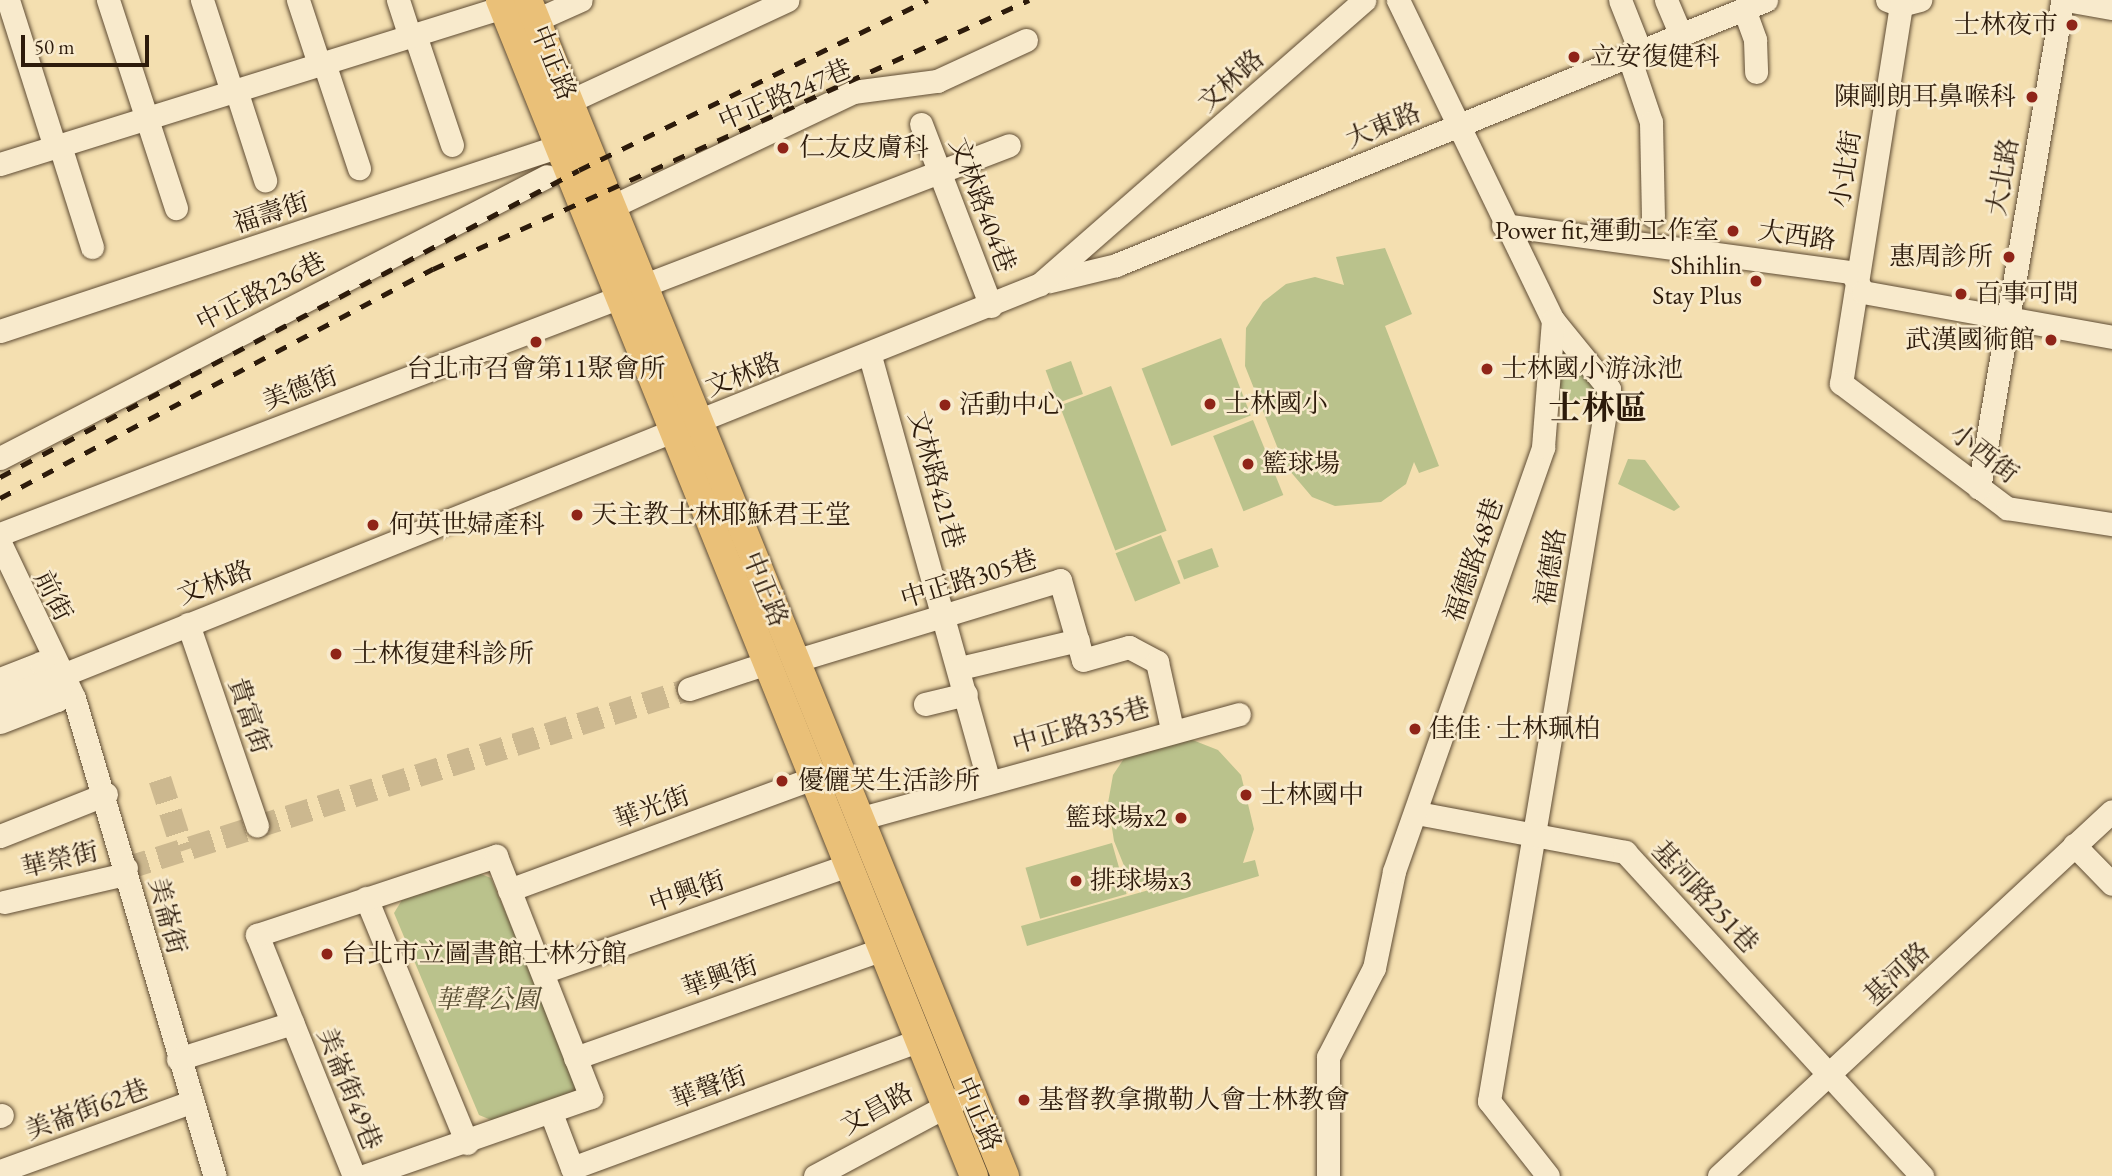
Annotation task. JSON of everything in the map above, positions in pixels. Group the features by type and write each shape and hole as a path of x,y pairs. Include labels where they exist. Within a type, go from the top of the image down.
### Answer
{"main road":[{"name":"中正路","path":"517,7 568,102 611,207 631,291"},
{"name":"中正路","path":"517,7 559,146 631,291 780,662 858,819 957,1100 974,1176"},
{"name":"中正路","path":"780,662 814,778 920,1040 1005,1176"}],"street":[{"path":"8,0 92,247"},
{"path":"108,0 176,208"},
{"path":"202,0 265,180"},
{"path":"298,0 359,168"},
{"path":"398,0 452,145"},
{"path":"0,164 412,35 517,7 581,0"},
{"path":"568,102 788,0"},
{"name":"文林路","path":"0,700 63,672 870,356 1040,284 1364,0"},
{"name":"福德路","path":"1398,0 1503,225 1553,320 1609,389 1489,1101 1548,1176"},
{"path":"1620,0 1651,122 1653,232"},
{"path":"1666,0 1681,36"},
{"name":"大東路","path":"1040,284 1116,265 1766,0"},
{"path":"2064,0 2112,8"},
{"name":"大北路","path":"1979,488 2064,0"},
{"name":"小北街","path":"1841,383 1903,2"},
{"path":"1744,9 1755,40 1756,72"},
{"name":"中正路247巷","path":"611,207 853,92 937,81 1026,40"},
{"name":"文林路404巷","path":"921,124 991,306"},
{"name":"美德街","path":"0,534 1009,145"},
{"name":"福壽街","path":"0,331 559,146"},
{"name":"中正路236巷","path":"0,458 547,176"},
{"name":"大西路","path":"1503,225 1653,232 1852,272 1864,292 2112,337"},
{"name":"福德路48巷","path":"1417,813 1543,447 1553,320"},
{"name":"文林路421巷","path":"870,356 947,617 989,782"},
{"name":"小西街","path":"1841,383 2007,508 2112,524"},
{"name":"前街","path":"0,543 63,672"},
{"name":"中正路305巷","path":"780,662 947,617 1060,580 1077,640"},
{"name":"貴富街","path":"188,624 257,826"},
{"path":"960,668 1077,640 1083,660 1129,647 1157,662 1171,729"},
{"path":"689,689 780,662"},
{"name":"文林路","path":"0,679 41,663 63,672"},
{"path":"0,722 57,700 63,672"},
{"name":"美崙街","path":"63,672 106,794 178,1059 215,1176"},
{"path":"925,704 967,694"},
{"name":"中正路335巷","path":"858,819 1171,729 1239,714"},
{"name":"華光街","path":"509,890 814,778"},
{"path":"0,836 106,794"},
{"name":"基河路","path":"1718,1176 2112,811"},
{"path":"1328,1176 1328,1057 1374,968 1394,871 1417,813"},
{"name":"基河路251巷","path":"1417,813 1536,833 1625,852 1832,1073 1922,1176"},
{"path":"2074,845 2112,884"},
{"path":"363,1176 467,1143 591,1097 496,856 366,898 467,1143"},
{"name":"中興街","path":"543,972 848,865"},
{"name":"華榮街","path":"4,902 117,876 126,868"},
{"name":"美崙街49巷","path":"354,1176 257,935 366,898"},
{"name":"華興街","path":"575,1058 883,949"},
{"name":"美崙街49巷","path":"178,1059 292,1023"},
{"name":"華聲街","path":"551,1113 572,1168 920,1040"},
{"name":"文昌路","path":"815,1176 957,1100"},
{"name":"美崙街62巷","path":"0,1171 192,1101"}],"green space":[{"path":"1385,248 1412,314 1385,326 1439,466 1419,473 1414,462 1406,484 1381,502 1335,506 1312,497 1284,464 1245,366 1246,328 1263,302 1286,284 1315,277 1344,285 1336,257"},
{"path":"1563,335 1598,377 1599,400 1558,402"},
{"path":"1221,338 1251,415 1171,446 1142,368"},
{"path":"1071,361 1083,394 1058,403 1046,370"},
{"path":"1111,386 1167,531 1115,550 1060,406"},
{"name":"籃球場","path":"1253,420 1283,495 1243,511 1213,436"},
{"path":"1628,459 1645,460 1680,507 1674,511 1618,484"},
{"path":"1161,535 1180,583 1135,602 1116,553"},
{"path":"1212,548 1219,567 1184,579 1177,561"},
{"path":"1190,739 1218,750 1241,775 1254,829 1243,863 1255,860 1259,876 1027,946 1021,926 1149,890 1125,868 1114,841 1108,803 1113,775 1129,751"},
{"name":"排球場x3","path":"1112,843 1127,894 1040,919 1025,868"},
{"name":"華聲公園","path":"481,874 491,878 579,1086 574,1096 496,1122 479,1115 394,913 402,900"}],"tunnel":[{"path":"126,868 689,689"},
{"path":"160,779 183,850"}],"railway":[{"path":"0,477 579,170 928,0"},
{"path":"0,498 433,269 1029,0"}],"place":[{"name":"士林夜市","path":"2072,25"},
{"name":"立安復健科","path":"1574,57"},
{"name":"陳剛朗耳鼻喉科","path":"2032,97"},
{"name":"仁友皮膚科","path":"783,148"},
{"name":"Power fit,運動工作室","path":"1733,231"},
{"name":"惠周診所","path":"2009,257"},
{"name":"Shihlin Stay Plus","path":"1756,281"},
{"name":"百事可問","path":"1961,294"},
{"name":"武漢國術館","path":"2051,340"},
{"name":"台北市召會第11聚會所","path":"536,342"},
{"name":"士林國小游泳池","path":"1487,369"},
{"name":"士林國小","path":"1210,404"},
{"name":"活動中心","path":"945,405"},
{"name":"籃球場","path":"1248,464"},
{"name":"天主教士林耶穌君王堂","path":"577,515"},
{"name":"何英世婦產科","path":"373,525"},
{"name":"士林復建科診所","path":"336,654"},
{"name":"佳佳 ‧ 士林珮柏","path":"1415,729"},
{"name":"優儷芙生活診所","path":"782,781"},
{"name":"士林國中","path":"1246,795"},
{"name":"籃球場x2","path":"1181,818"},
{"name":"排球場x3","path":"1076,881"},
{"name":"台北市立圖書館士林分館","path":"327,954"},
{"name":"基督教拿撒勒人會士林教會","path":"1024,1100"}],"district":[{"name":"士林區","path":"1598,408"}]}
